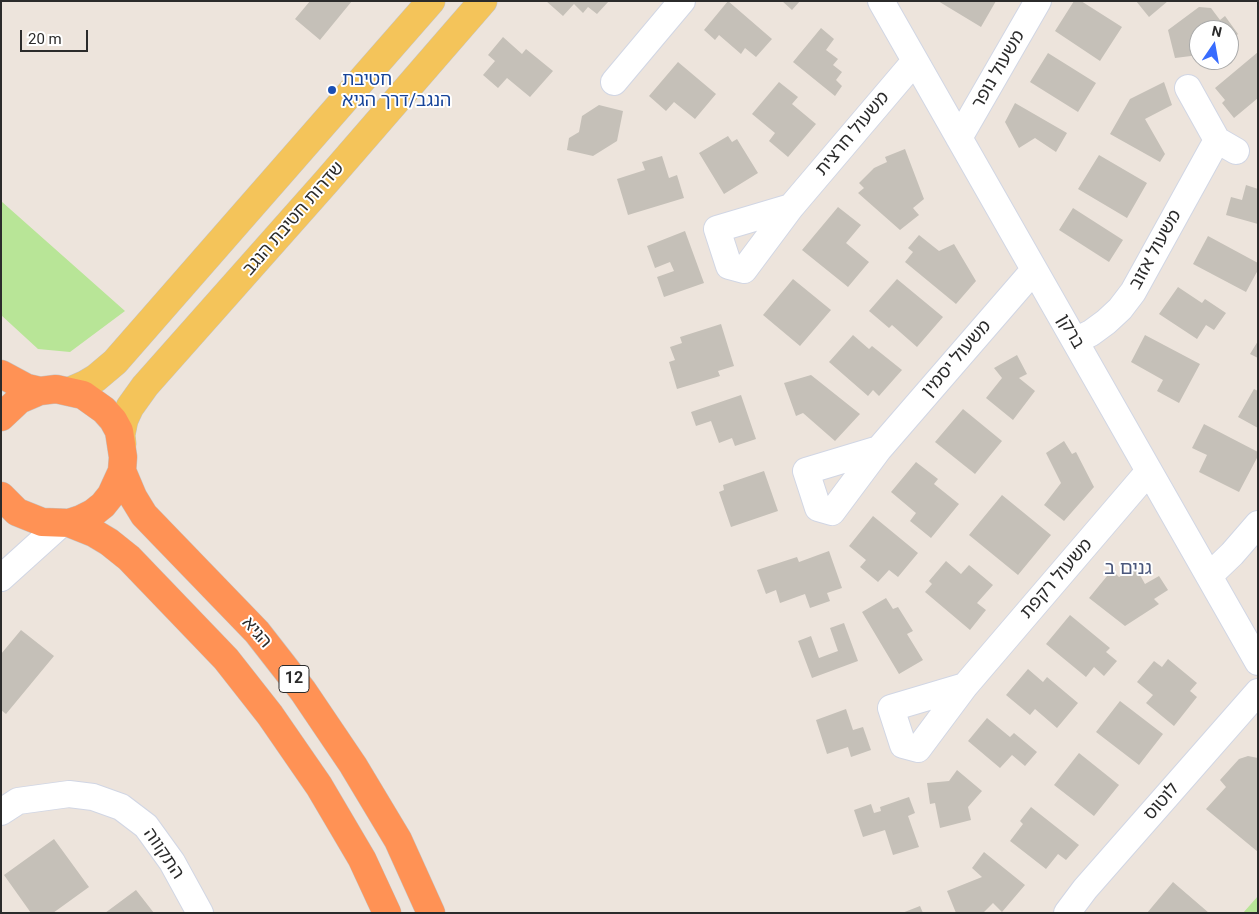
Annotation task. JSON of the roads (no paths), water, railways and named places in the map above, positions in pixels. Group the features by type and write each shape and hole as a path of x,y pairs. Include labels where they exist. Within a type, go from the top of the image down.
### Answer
{"highway":[{"name":"12","path":"1,374 27,388 40,392"},
{"name":"12","path":"1,417 19,400 40,392 56,389 83,395 104,410 113,420 119,431 122,444 122,471 118,484 103,505 93,513 65,523"},
{"name":"הגיא","path":"122,471 133,497 144,515 257,632 304,691 353,765 398,840 431,913"},
{"name":"12","path":"1,496 17,512 29,518 42,522 65,523 94,533 108,542 129,558 226,659 270,715 319,786 362,859 387,913"}],"main road":[{"path":"70,391 96,378 115,362 431,1"},
{"name":"שדרות חטיבת הנגב","path":"122,444 122,428 130,407 160,369 483,1"}],"street":[{"path":"614,82 682,1"},
{"name":"ברקן","path":"881,1 1258,662"},
{"name":"משעול נופר","path":"959,138 1038,1"},
{"name":"משעול חרצית","path":"791,207 915,61"},
{"name":"משעול אזוב","path":"1075,341 1091,333 1120,309 1133,292 1226,145 1188,88"},
{"name":"משעול יסמין","path":"880,449 1034,270"},
{"name":"משעול רקפת","path":"965,686 1149,471"},
{"path":"1,578 65,523"},
{"path":"1208,576 1232,554 1258,524"},
{"name":"לוטוס","path":"1067,913 1085,889 1258,692"},
{"name":"התקווה","path":"1,812 18,801 70,794 92,797 121,807 146,826 172,862 200,913"}],"place":[{"name":"חטיבת הנגב/דרך הגיא","path":"332,90"}],"district":[{"name":"גנים ב","path":"1128,569"}]}
